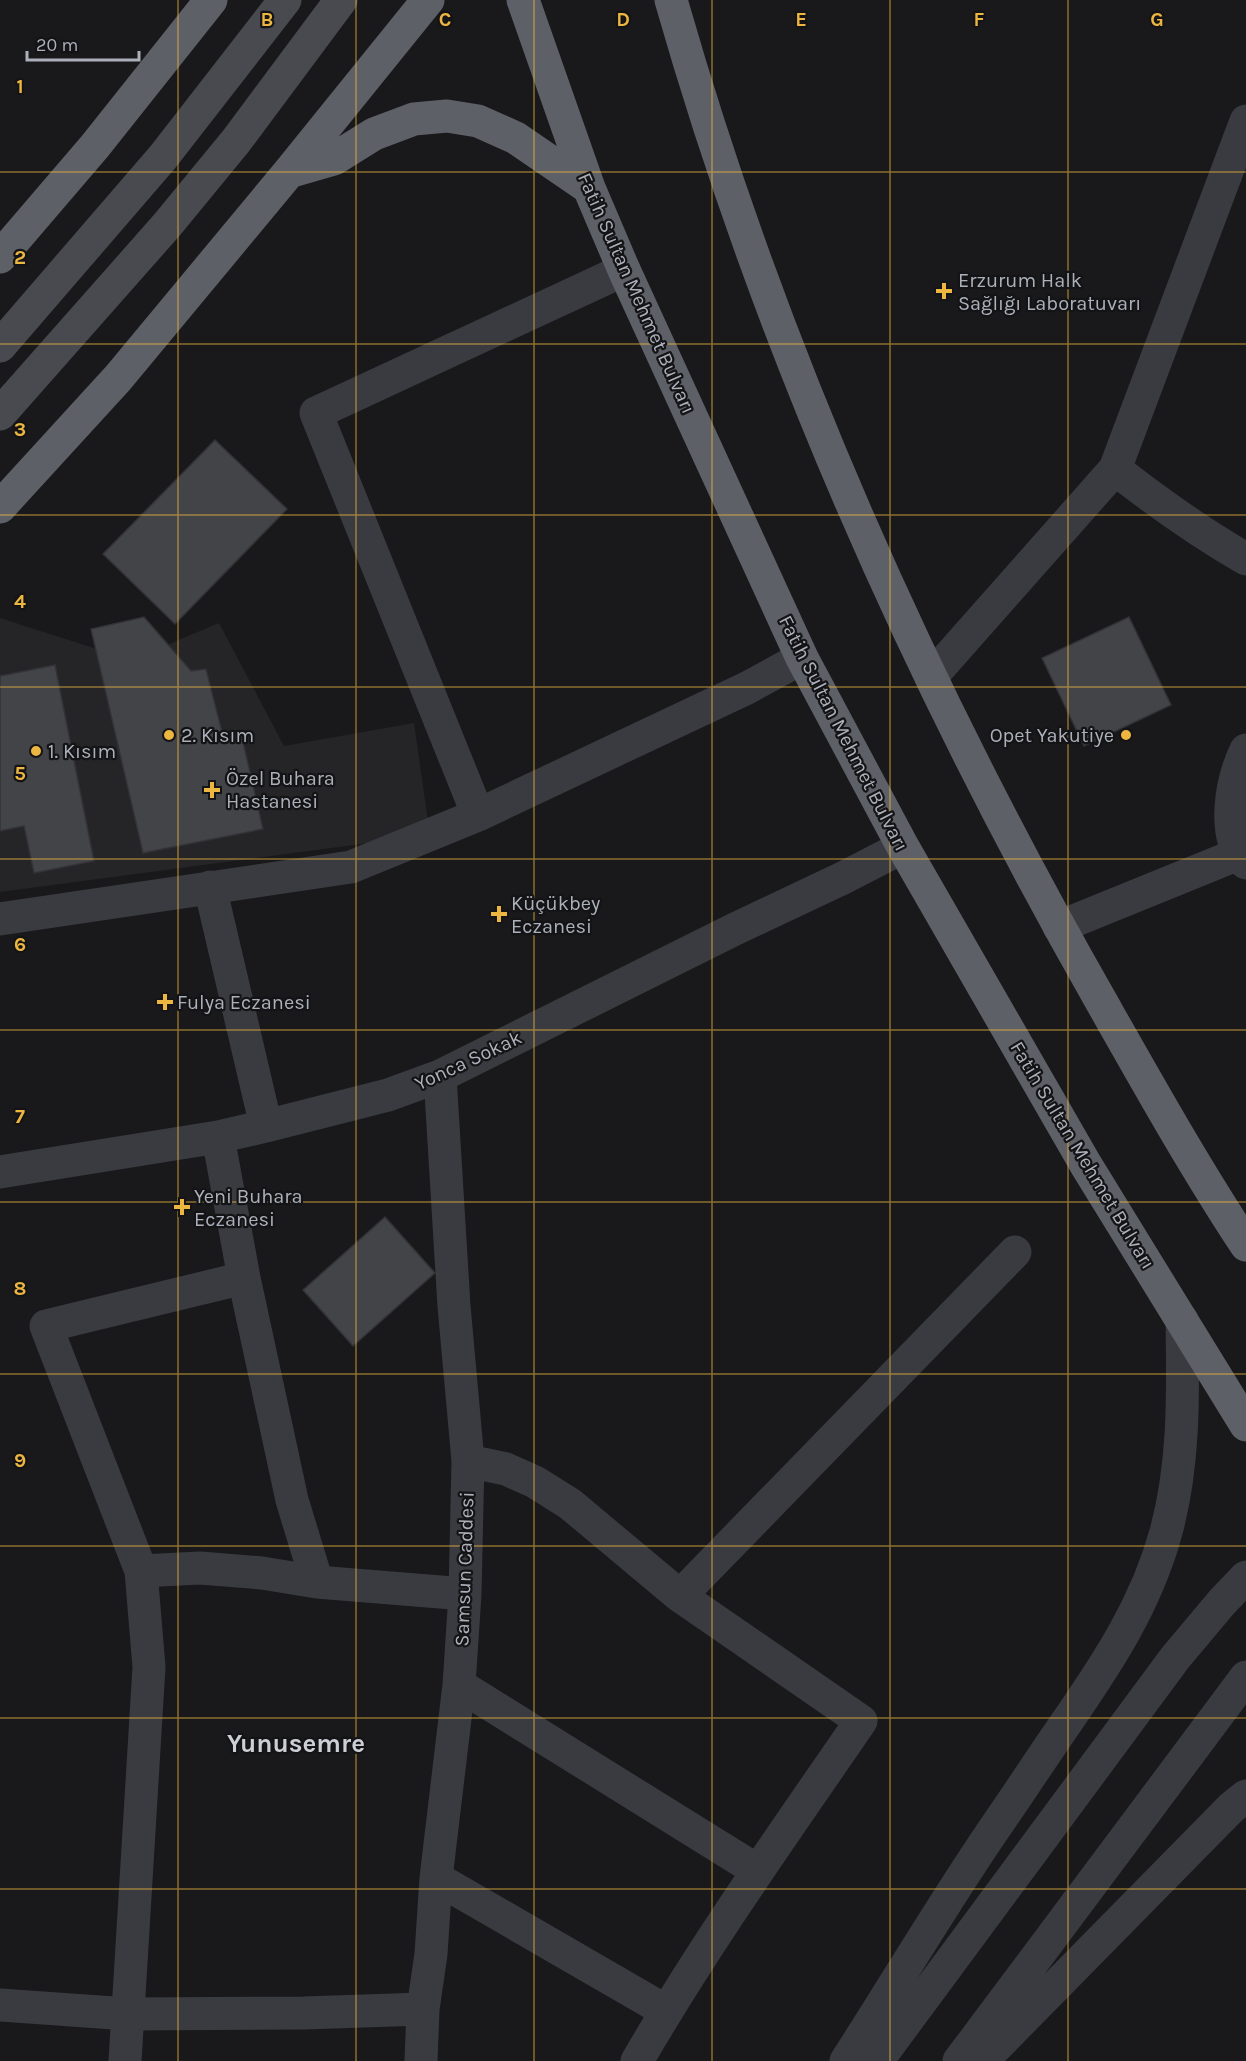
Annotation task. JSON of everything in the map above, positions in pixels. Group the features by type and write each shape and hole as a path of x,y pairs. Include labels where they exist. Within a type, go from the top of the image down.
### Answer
{"highway":[{"path":"0,257 95,146 212,0"},
{"path":"0,507 118,378 428,0"},
{"name":"Fatih Sultan Mehmet Bulvarı","path":"523,0 589,188 624,270 802,658 903,847 1086,1165 1246,1425"},
{"path":"671,0 734,201 786,342 846,493 975,767 1059,927 1198,1172 1246,1245"},
{"path":"289,172 334,159 374,134 414,119 447,116 478,121 516,138 589,188"}],"main road":[{"path":"0,346 164,157 285,0"},
{"path":"0,414 167,225 236,141 341,0"}],"street":[{"path":"931,676 1115,469 1246,121"},
{"path":"478,815 316,413 624,270"},
{"path":"1115,469 1207,537 1246,559"},
{"path":"0,919 351,867 478,815 747,688 802,658"},
{"path":"1059,927 1244,856 1233,836 1231,800 1237,769 1246,750"},
{"name":"Yonca Sokak","path":"0,1172 218,1137 388,1095 440,1076 903,847"},
{"path":"210,887 266,1126"},
{"name":"Samsun Caddesi","path":"421,2061 423,2009 431,1954 436,1878 459,1685 465,1594 468,1461 454,1306 440,1076"},
{"path":"218,1137 244,1278 292,1500 317,1582"},
{"path":"680,1596 1015,1252"},
{"path":"125,2061 149,1667 141,1571 46,1326 244,1278"},
{"path":"846,2061 986,1841 1126,1632 1149,1583 1166,1532 1181,1449 1182,1320"},
{"path":"468,1461 506,1469 535,1482 570,1504 680,1596 861,1721 758,1871 666,2011 637,2061"},
{"path":"141,1571 210,1569 262,1573 317,1582 465,1594"},
{"path":"878,2061 1175,1658 1246,1577"},
{"path":"959,2061 1246,1677"},
{"path":"459,1685 758,1871"},
{"path":"982,2061 1231,1808 1246,1796"},
{"path":"436,1878 666,2011"},
{"path":"0,2005 128,2014 304,2013 423,2009"}],"shaded area":[{"name":"Özel Buhara Hastanesi","path":"0,618 131,660 219,623 284,746 414,723 430,835 0,892"}],"building":[{"path":"215,440 287,509 175,624 103,554"},
{"name":"2. Kısım","path":"144,617 191,671 206,669 223,736 241,733 263,829 143,853 91,629"},
{"path":"1129,617 1171,705 1084,746 1042,658"},
{"name":"1. Kısım","path":"55,665 94,861 34,873 24,826 0,831 0,676"},
{"path":"385,1217 435,1273 353,1346 303,1290"}],"place":[{"name":"Erzurum Halk Sağlığı Laboratuvarı","path":"944,291"},
{"name":"2. Kısım","path":"169,735"},
{"name":"Opet Yakutiye","path":"1126,735"},
{"name":"1. Kısım","path":"36,751"},
{"name":"Özel Buhara Hastanesi","path":"212,790"},
{"name":"Küçükbey Eczanesi","path":"499,914"},
{"name":"Fulya Eczanesi","path":"165,1002"},
{"name":"Yeni Buhara Eczanesi","path":"182,1207"}],"district":[{"name":"Yunusemre","path":"296,1743"}]}
